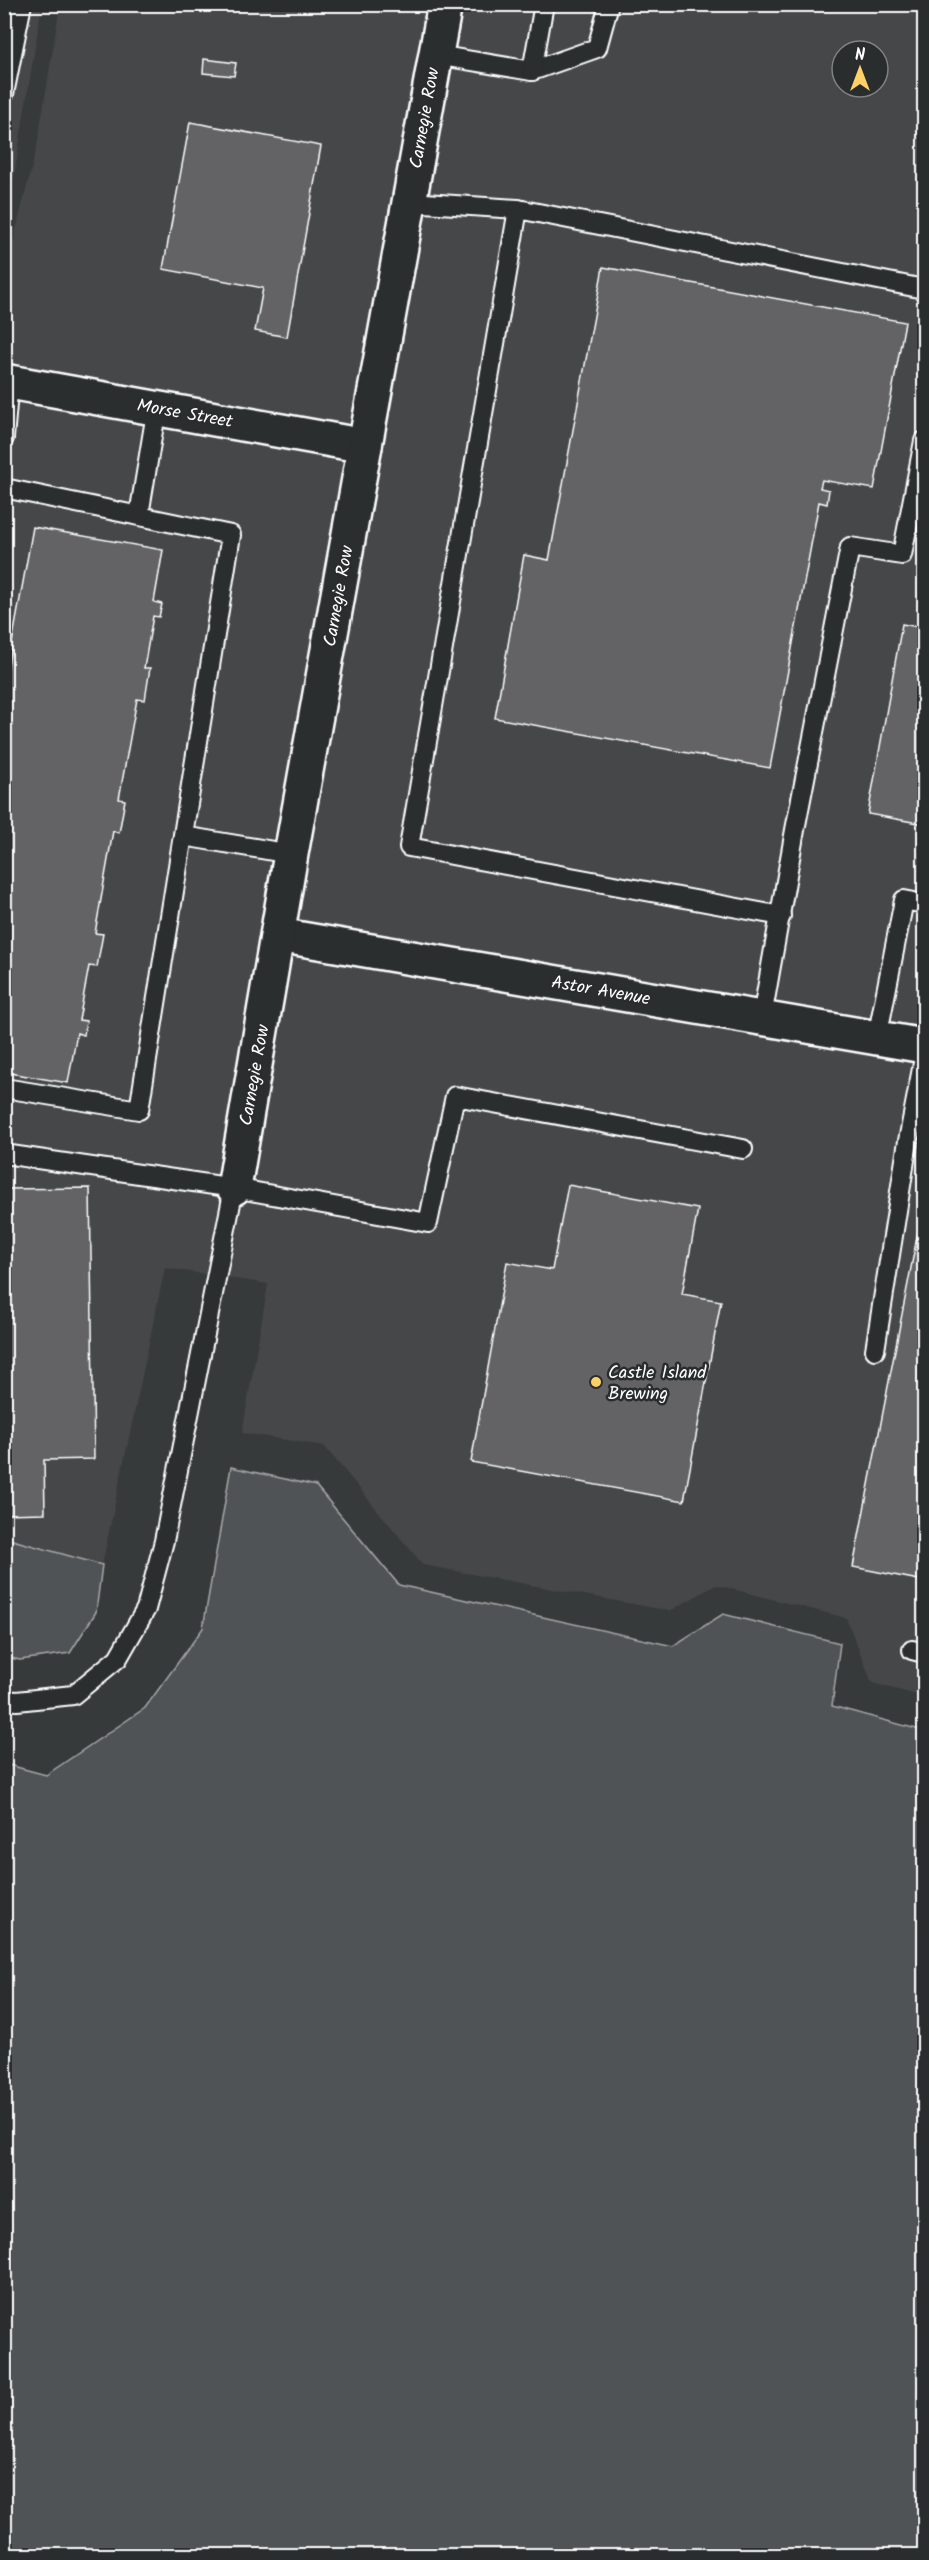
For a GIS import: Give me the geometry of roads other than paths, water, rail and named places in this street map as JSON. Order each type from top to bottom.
[{"type":"street","name":"Carnegie Row","points":[[234,1188],[291,854],[445,4]]},
{"type":"street","name":"Morse Street","points":[[7,381],[365,446]]},
{"type":"street","name":"Astor Avenue","points":[[278,935],[924,1046]]},
{"type":"lane","points":[[4,94],[22,4]]},
{"type":"lane","points":[[532,71],[544,4]]},
{"type":"lane","points":[[436,55],[532,71],[597,48],[609,4]]},
{"type":"lane","points":[[409,202],[518,209],[924,289]]},
{"type":"lane","points":[[518,209],[409,847],[781,916]]},
{"type":"lane","points":[[4,438],[7,381]]},
{"type":"lane","points":[[139,515],[157,407]]},
{"type":"lane","points":[[762,1017],[795,830],[850,547],[902,555],[924,441]]},
{"type":"lane","points":[[4,488],[231,535],[139,1110],[4,1089]]},
{"type":"lane","points":[[183,836],[291,854]]},
{"type":"lane","points":[[877,1038],[904,900],[924,904]]},
{"type":"lane","points":[[875,1350],[916,1142],[924,1058]]},
{"type":"lane","points":[[4,1154],[234,1188],[429,1223],[455,1096],[743,1149]]},
{"type":"lane","points":[[4,1700],[17,1701],[73,1695],[118,1658],[146,1609],[164,1541],[234,1188]]},
{"type":"place","name":"Castle Island Brewing","points":[[596,1382]]}]
